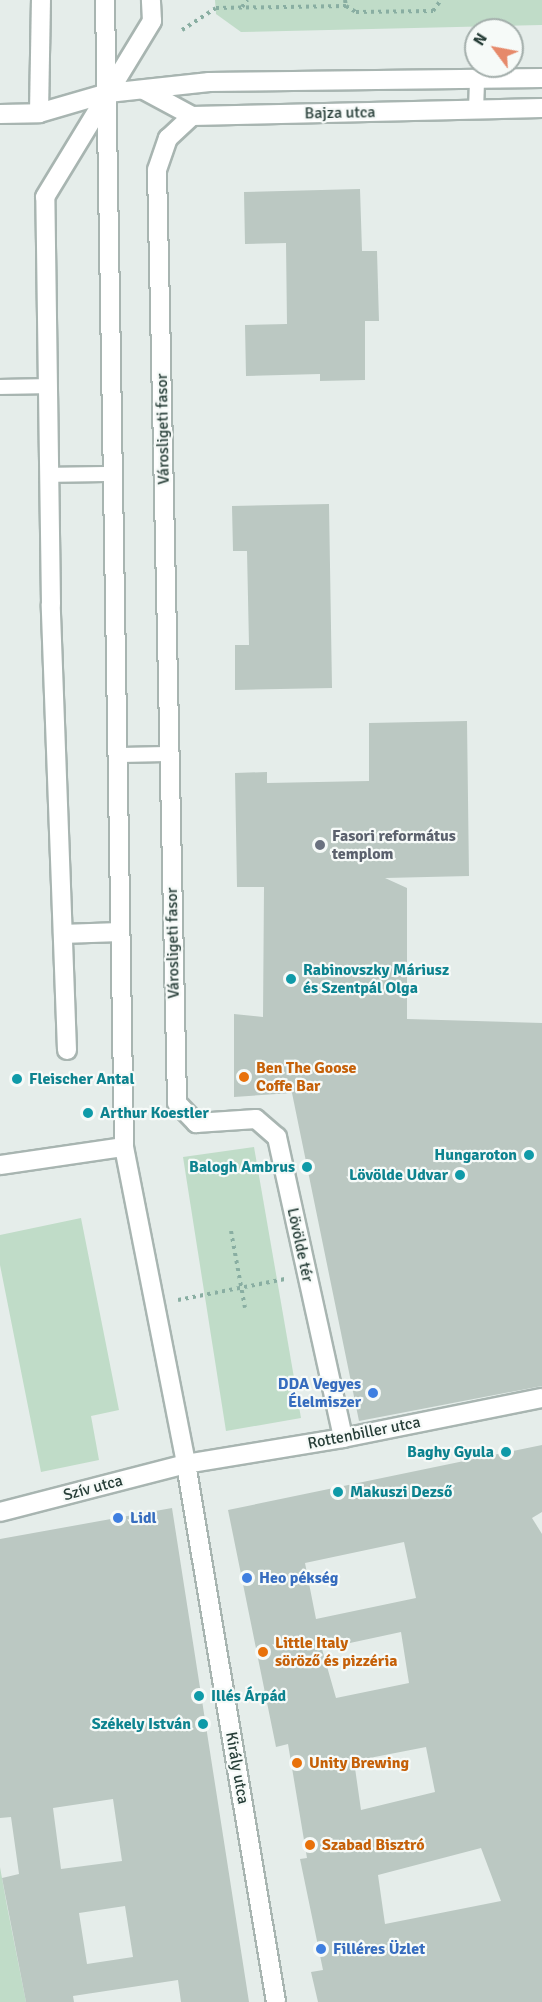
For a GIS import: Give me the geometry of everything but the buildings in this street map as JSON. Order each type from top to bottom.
[{"type":"street","points":[[39,113],[41,0]]},
{"type":"street","points":[[105,0],[124,1147],[186,1464]]},
{"type":"street","points":[[67,1050],[46,387],[45,197],[152,21],[151,0]]},
{"type":"street","name":"Bajza utca","points":[[0,114],[39,113],[108,93],[209,82],[477,78]]},
{"type":"street","name":"Bajza utca","points":[[524,78],[542,78]]},
{"type":"street","name":"Bajza utca","points":[[144,90],[192,116],[542,108]]},
{"type":"street","name":"Városligeti fasor","points":[[192,116],[168,138],[157,170],[177,1103],[196,1123]]},
{"type":"street","points":[[63,934],[119,932]]},
{"type":"street","name":"Lövölde tér","points":[[196,1123],[256,1119],[277,1137],[343,1438]]},
{"type":"street","points":[[0,1165],[124,1147]]},
{"type":"street","name":"Rottenbiller utca","points":[[186,1464],[343,1438],[542,1398]]},
{"type":"street","name":"Szív utca","points":[[0,1512],[186,1464]]},
{"type":"street","name":"Király utca","points":[[186,1464],[276,2002]]},
{"type":"lane","points":[[476,110],[477,78]]},
{"type":"lane","points":[[0,387],[46,387]]},
{"type":"lane","points":[[49,475],[114,474]]},
{"type":"lane","points":[[117,755],[170,754]]},
{"type":"path","points":[[242,7],[247,0]]},
{"type":"path","points":[[182,30],[216,8],[346,3],[356,12],[433,11],[441,0]]},
{"type":"path","points":[[231,1231],[245,1308]]},
{"type":"path","points":[[155,1304],[307,1275]]},
{"type":"green space","points":[[215,0],[542,0],[542,25],[524,25],[524,18],[464,18],[464,27],[241,32],[216,14]]},
{"type":"green space","points":[[254,1147],[301,1418],[226,1431],[183,1157]]},
{"type":"green space","points":[[81,1218],[119,1410],[91,1416],[99,1460],[41,1472],[0,1265],[0,1235]]},
{"type":"green space","points":[[0,1867],[7,1906],[26,2002],[0,2002]]},
{"type":"place","name":"Fasori református templom","points":[[320,845]]},
{"type":"place","name":"Rabinovszky Máriusz és Szentpál Olga","points":[[291,979]]},
{"type":"place","name":"Ben The Goose Coffe Bar","points":[[244,1077]]},
{"type":"place","name":"Fleischer Antal","points":[[17,1079]]},
{"type":"place","name":"Arthur Koestler","points":[[88,1113]]},
{"type":"place","name":"Hungaroton","points":[[529,1155]]},
{"type":"place","name":"Balogh Ambrus","points":[[307,1167]]},
{"type":"place","name":"Lövölde Udvar","points":[[460,1175]]},
{"type":"place","name":"DDA Vegyes Élelmiszer","points":[[373,1393]]},
{"type":"place","name":"Baghy Gyula","points":[[506,1452]]},
{"type":"place","name":"Makuszi Dezső","points":[[338,1492]]},
{"type":"place","name":"Lidl","points":[[118,1518]]},
{"type":"place","name":"Heo pékség","points":[[247,1578]]},
{"type":"place","name":"Little Italy söröző és pizzéria","points":[[263,1652]]},
{"type":"place","name":"Illés Árpád","points":[[199,1696]]},
{"type":"place","name":"Székely István","points":[[203,1724]]},
{"type":"place","name":"Unity Brewing","points":[[297,1763]]},
{"type":"place","name":"Szabad Bisztró","points":[[310,1845]]},
{"type":"place","name":"Filléres Üzlet","points":[[321,1949]]}]
